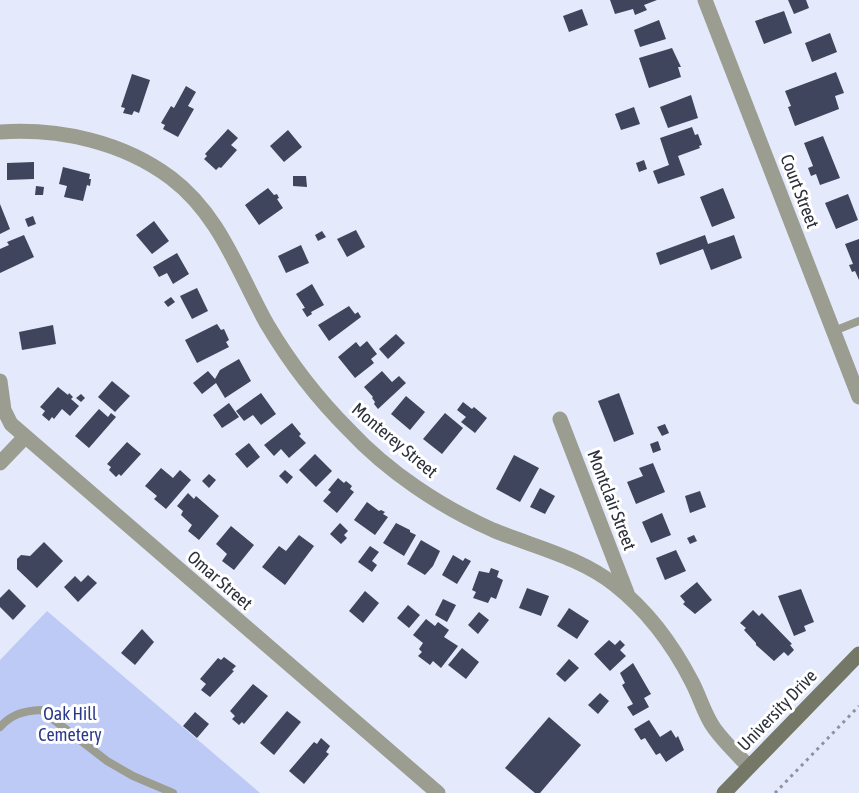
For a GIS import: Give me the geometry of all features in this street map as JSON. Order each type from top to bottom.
[{"type":"main road","name":"University Drive","points":[[724,793],[859,654]]},
{"type":"street","name":"Court Street","points":[[705,0],[859,397]]},
{"type":"street","name":"Monterey Street","points":[[0,132],[59,134],[99,143],[140,158],[171,178],[195,200],[218,229],[267,323],[299,372],[321,401],[360,441],[404,477],[460,513],[495,530],[579,563],[603,576],[628,596],[664,635],[688,674],[713,726],[749,767]]},
{"type":"street","name":"Omar Street","points":[[0,381],[5,416],[11,424],[438,793]]},
{"type":"street","name":"Montclair Street","points":[[560,419],[628,596]]},
{"type":"street","points":[[0,463],[25,437]]},
{"type":"lane","points":[[834,331],[859,321]]},
{"type":"lane","points":[[0,727],[9,718],[24,711],[41,710],[107,761],[133,776],[173,793]]},
{"type":"path","points":[[776,793],[859,706]]},
{"type":"green space","name":"Oak Hill Cemetery","points":[[47,611],[260,793],[0,793],[0,660]]},
{"type":"building","points":[[610,0],[657,0],[644,5],[647,10],[635,15],[633,9],[615,14]]},
{"type":"building","points":[[788,0],[806,0],[809,8],[794,14]]},
{"type":"building","points":[[582,9],[588,25],[569,32],[563,16]]},
{"type":"building","points":[[784,11],[792,33],[764,44],[755,21]]},
{"type":"building","points":[[659,20],[666,39],[640,47],[634,30]]},
{"type":"building","points":[[830,33],[837,52],[812,62],[805,43]]},
{"type":"building","points":[[672,48],[681,67],[678,67],[681,77],[649,88],[639,58]]},
{"type":"building","points":[[836,72],[844,93],[835,96],[839,109],[795,126],[785,91]]},
{"type":"building","points":[[132,74],[150,80],[139,113],[134,111],[132,115],[123,113],[125,108],[121,107]]},
{"type":"building","points":[[186,86],[196,92],[188,106],[194,109],[178,137],[163,129],[165,125],[161,123],[171,106],[174,108]]},
{"type":"building","points":[[691,95],[698,118],[668,128],[660,107]]},
{"type":"building","points":[[634,107],[640,124],[621,130],[615,114]]},
{"type":"building","points":[[692,127],[695,135],[698,134],[702,145],[699,146],[700,148],[678,156],[685,175],[658,184],[653,171],[669,165],[660,138]]},
{"type":"building","points":[[228,129],[238,138],[231,145],[237,150],[221,168],[216,170],[204,159],[207,156],[205,154]]},
{"type":"building","points":[[288,130],[302,147],[284,162],[270,146]]},
{"type":"building","points":[[823,136],[840,178],[820,185],[816,174],[811,176],[808,168],[813,166],[804,143]]},
{"type":"building","points":[[644,160],[647,169],[639,172],[636,163]]},
{"type":"building","points":[[34,162],[34,179],[7,180],[7,163]]},
{"type":"building","points":[[63,167],[90,174],[90,186],[87,185],[83,201],[64,197],[67,186],[59,184]]},
{"type":"building","points":[[293,176],[306,176],[307,187],[293,186]]},
{"type":"building","points":[[36,186],[44,187],[43,195],[35,195]]},
{"type":"building","points":[[268,188],[274,195],[277,194],[279,198],[277,199],[283,208],[259,225],[245,205]]},
{"type":"building","points":[[723,188],[735,218],[712,227],[700,197]]},
{"type":"building","points":[[848,194],[858,220],[836,229],[825,203]]},
{"type":"building","points":[[0,204],[10,229],[0,234]]},
{"type":"building","points":[[33,216],[36,224],[28,227],[25,219]]},
{"type":"building","points":[[154,221],[169,241],[152,254],[136,235]]},
{"type":"building","points":[[356,230],[365,247],[347,257],[337,239]]},
{"type":"building","points":[[322,231],[326,237],[318,241],[315,235]]},
{"type":"building","points":[[24,235],[34,257],[0,273],[0,249],[9,245],[7,242]]},
{"type":"building","points":[[705,235],[708,244],[734,235],[742,258],[711,270],[703,249],[660,265],[656,253]]},
{"type":"building","points":[[859,239],[859,280],[849,265],[853,264],[845,244]]},
{"type":"building","points":[[301,245],[309,263],[286,273],[278,256]]},
{"type":"building","points":[[177,253],[189,274],[173,284],[167,273],[159,277],[153,267]]},
{"type":"building","points":[[312,284],[324,305],[307,317],[302,309],[305,308],[296,294]]},
{"type":"building","points":[[197,288],[208,311],[192,319],[180,296]]},
{"type":"building","points":[[171,297],[175,302],[168,307],[164,302]]},
{"type":"building","points":[[349,306],[355,314],[358,312],[361,317],[329,341],[318,325]]},
{"type":"building","points":[[217,324],[221,330],[224,329],[229,340],[226,342],[229,347],[197,363],[185,340]]},
{"type":"building","points":[[53,325],[56,344],[22,350],[19,332]]},
{"type":"building","points":[[396,334],[405,343],[388,359],[379,349]]},
{"type":"building","points":[[367,341],[377,354],[371,359],[374,363],[355,378],[338,357],[356,342],[360,347]]},
{"type":"building","points":[[239,359],[251,381],[225,398],[216,383],[202,394],[193,383],[208,371],[215,379],[220,370]]},
{"type":"building","points":[[382,371],[392,382],[399,376],[406,383],[378,409],[373,397],[364,387]]},
{"type":"building","points":[[112,381],[130,396],[115,412],[98,397]]},
{"type":"building","points":[[58,387],[68,395],[69,393],[73,397],[71,399],[79,406],[70,416],[62,409],[54,419],[52,417],[49,421],[42,415],[45,411],[40,407]]},
{"type":"building","points":[[261,393],[276,414],[261,425],[253,415],[244,421],[236,411]]},
{"type":"building","points":[[619,393],[634,434],[614,442],[598,401]]},
{"type":"building","points":[[81,394],[85,398],[81,402],[76,398]]},
{"type":"building","points":[[406,396],[425,412],[410,430],[391,414]]},
{"type":"building","points":[[463,402],[472,409],[474,407],[487,418],[475,433],[461,422],[466,417],[457,410]]},
{"type":"building","points":[[229,403],[239,417],[222,428],[213,415]]},
{"type":"building","points":[[99,409],[108,417],[111,413],[116,417],[89,448],[75,436]]},
{"type":"building","points":[[445,413],[463,428],[442,454],[423,439]]},
{"type":"building","points":[[292,423],[306,443],[289,458],[281,449],[274,456],[264,445]]},
{"type":"building","points":[[665,424],[669,433],[662,436],[657,427]]},
{"type":"building","points":[[658,441],[661,450],[653,453],[650,444]]},
{"type":"building","points":[[127,442],[141,454],[121,476],[119,474],[116,477],[107,464]]},
{"type":"building","points":[[249,443],[260,457],[247,468],[235,454]]},
{"type":"building","points":[[315,454],[332,471],[316,487],[299,470]]},
{"type":"building","points":[[514,455],[539,468],[520,502],[496,489]]},
{"type":"building","points":[[653,463],[665,492],[636,504],[627,482],[643,476],[639,468]]},
{"type":"building","points":[[161,468],[173,478],[180,470],[191,480],[166,509],[154,499],[157,496],[145,486]]},
{"type":"building","points":[[285,470],[293,477],[287,484],[279,476]]},
{"type":"building","points":[[209,474],[216,480],[209,488],[202,481]]},
{"type":"building","points":[[338,478],[352,486],[350,489],[354,492],[337,513],[323,501],[331,492],[328,490]]},
{"type":"building","points":[[540,488],[555,496],[545,514],[530,507]]},
{"type":"building","points":[[700,491],[706,507],[690,513],[685,496]]},
{"type":"building","points":[[188,493],[194,499],[196,496],[219,516],[199,540],[188,531],[192,525],[181,515],[183,511],[177,506]]},
{"type":"building","points":[[367,502],[379,511],[385,512],[383,514],[388,517],[375,535],[354,520]]},
{"type":"building","points":[[662,513],[671,535],[651,543],[642,522]]},
{"type":"building","points":[[340,523],[348,531],[344,535],[347,538],[341,544],[330,534]]},
{"type":"building","points":[[396,523],[416,535],[404,556],[383,543]]},
{"type":"building","points":[[231,526],[254,545],[234,570],[222,561],[227,554],[216,544]]},
{"type":"building","points":[[299,535],[314,546],[285,585],[262,567],[279,546],[286,551]]},
{"type":"building","points":[[694,535],[697,541],[690,544],[687,538]]},
{"type":"building","points":[[421,540],[440,551],[433,566],[425,575],[407,564]]},
{"type":"building","points":[[44,542],[63,561],[37,588],[17,569],[17,559],[21,555],[30,556]]},
{"type":"building","points":[[370,546],[379,552],[372,561],[377,565],[372,572],[358,562]]},
{"type":"building","points":[[676,550],[686,571],[665,580],[656,558]]},
{"type":"building","points":[[453,555],[463,561],[465,558],[471,561],[457,584],[442,575]]},
{"type":"building","points":[[491,568],[499,571],[497,577],[503,580],[496,599],[491,597],[488,603],[473,598],[476,592],[472,590],[479,571],[489,573]]},
{"type":"building","points":[[88,575],[97,583],[78,602],[64,587],[75,576],[81,582]]},
{"type":"building","points":[[697,582],[712,600],[695,614],[683,604],[685,602],[680,596]]},
{"type":"building","points":[[527,588],[549,596],[541,616],[519,608]]},
{"type":"building","points":[[9,589],[26,606],[13,620],[0,607],[0,598]]},
{"type":"building","points":[[801,589],[814,622],[804,626],[806,631],[794,636],[778,596]]},
{"type":"building","points":[[365,591],[379,603],[363,623],[349,611]]},
{"type":"building","points":[[443,599],[456,605],[447,622],[435,615]]},
{"type":"building","points":[[408,605],[420,615],[409,628],[397,618]]},
{"type":"building","points":[[569,608],[589,621],[577,639],[557,626]]},
{"type":"building","points":[[753,610],[759,616],[762,613],[792,644],[790,645],[794,650],[788,656],[784,652],[774,661],[756,645],[744,630],[746,628],[740,623]]},
{"type":"building","points":[[479,612],[489,620],[478,634],[468,625]]},
{"type":"building","points":[[426,619],[435,626],[438,622],[449,630],[444,637],[458,646],[441,668],[433,661],[430,665],[418,656],[422,652],[419,649],[423,643],[413,635]]},
{"type":"building","points":[[142,629],[154,642],[135,665],[121,653]]},
{"type":"building","points":[[609,640],[615,645],[620,640],[625,645],[620,650],[626,656],[610,671],[594,654]]},
{"type":"building","points":[[462,648],[479,662],[466,679],[448,665]]},
{"type":"building","points":[[224,657],[236,666],[210,697],[201,690],[206,684],[200,679],[218,658],[221,660]]},
{"type":"building","points":[[569,659],[579,668],[565,682],[556,674]]},
{"type":"building","points":[[633,663],[651,694],[644,698],[649,707],[633,716],[627,707],[633,704],[622,685],[625,683],[620,673]]},
{"type":"building","points":[[253,684],[268,696],[244,724],[242,722],[239,725],[232,719],[235,716],[230,711]]},
{"type":"building","points":[[600,693],[609,701],[598,714],[588,705]]},
{"type":"building","points":[[287,711],[301,722],[274,755],[260,743]]},
{"type":"building","points":[[195,712],[209,724],[197,738],[183,726]]},
{"type":"building","points":[[549,717],[581,745],[540,793],[535,793],[505,768]]},
{"type":"building","points":[[649,720],[660,737],[671,730],[676,738],[678,736],[684,750],[666,762],[660,753],[656,755],[645,738],[641,740],[634,729]]},
{"type":"building","points":[[321,738],[330,746],[326,752],[329,754],[304,784],[289,771],[314,742],[317,744]]}]
